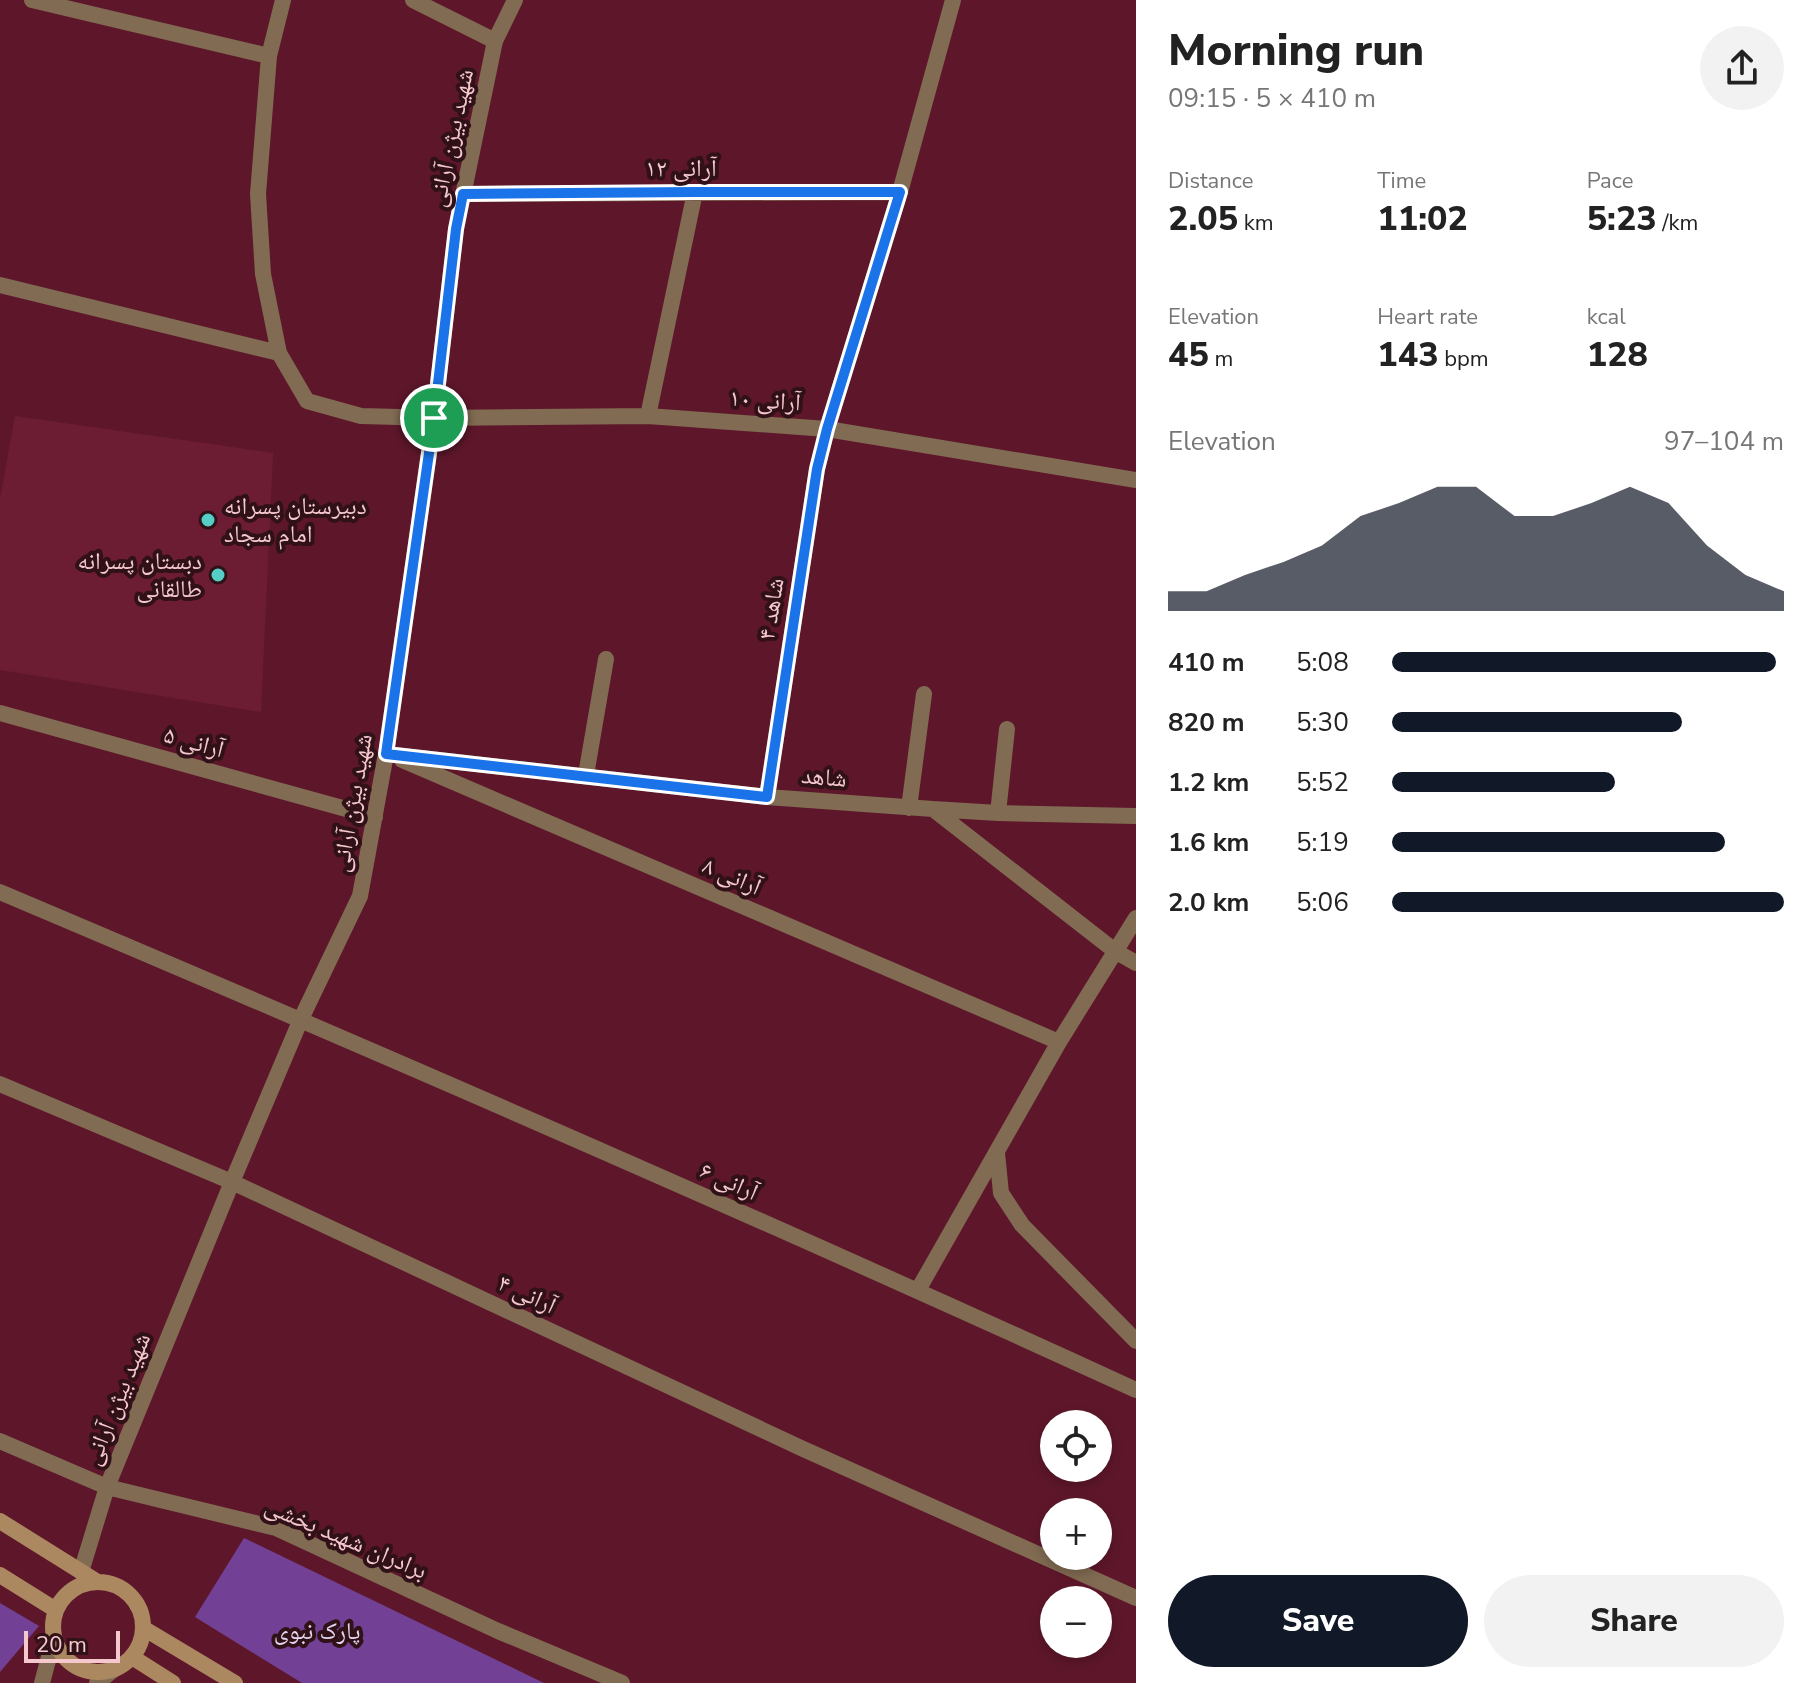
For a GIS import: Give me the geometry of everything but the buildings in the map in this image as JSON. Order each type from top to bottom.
[{"type":"main road","points":[[0,1521],[96,1581]]},
{"type":"main road","points":[[0,1575],[56,1610]]},
{"type":"main road","points":[[96,1581],[119,1587],[135,1600],[143,1628],[140,1643],[132,1657],[108,1671],[94,1672],[79,1668],[59,1650],[52,1624],[61,1600],[71,1590],[96,1581]]},
{"type":"main road","points":[[143,1628],[235,1683]]},
{"type":"main road","points":[[132,1657],[173,1683]]},
{"type":"street","points":[[32,0],[269,56]]},
{"type":"street","name":"آرانی ۱۰","points":[[283,0],[269,56],[258,194],[263,274],[279,353],[307,401],[361,416],[648,416],[827,429],[1136,480]]},
{"type":"street","points":[[413,0],[495,41]]},
{"type":"street","name":"شهید بیژن آرانی","points":[[81,1572],[107,1487],[232,1182],[301,1019],[360,896],[386,754],[434,418],[456,229],[495,41],[515,0]]},
{"type":"street","name":"شاهد ۴","points":[[767,797],[817,469],[900,192],[953,0]]},
{"type":"street","points":[[648,416],[695,192]]},
{"type":"street","name":"آرانی ۱۲","points":[[463,194],[900,192]]},
{"type":"street","points":[[0,285],[279,353]]},
{"type":"street","points":[[586,775],[606,659]]},
{"type":"street","points":[[909,808],[924,694]]},
{"type":"street","name":"آرانی ۵","points":[[0,713],[375,817]]},
{"type":"street","points":[[998,813],[1007,729]]},
{"type":"street","name":"شاهد","points":[[386,754],[767,797],[998,813],[1136,816]]},
{"type":"street","name":"آرانی ۸","points":[[386,754],[1059,1042]]},
{"type":"street","points":[[933,809],[1115,951],[1136,963]]},
{"type":"street","name":"آرانی ۶","points":[[0,892],[301,1019],[918,1290],[1136,1390]]},
{"type":"street","points":[[918,1290],[1059,1042],[1136,918]]},
{"type":"street","name":"آرانی ۴","points":[[0,1084],[232,1182],[801,1448],[1136,1598]]},
{"type":"street","points":[[997,1153],[1001,1193],[1022,1225],[1136,1341]]},
{"type":"street","name":"برادران شهید بخشی","points":[[0,1441],[107,1487],[276,1528],[498,1631],[622,1683]]},
{"type":"street","points":[[42,1683],[54,1638]]},
{"type":"street","points":[[97,1683],[117,1667]]},
{"type":"shaded area","points":[[15,416],[273,453],[261,712],[0,670],[0,499]]},
{"type":"green space","name":"پارک نبوی","points":[[244,1538],[544,1683],[302,1683],[195,1617]]},
{"type":"green space","points":[[0,1603],[39,1626],[0,1672]]},
{"type":"place","name":"دبیرستان پسرانه امام سجاد","points":[[208,520]]},
{"type":"place","name":"دبستان پسرانه طالقانی","points":[[218,575]]},
{"type":"route","points":[[900,192],[817,469],[767,797],[386,754],[434,418],[456,229],[463,194],[900,192]]}]
